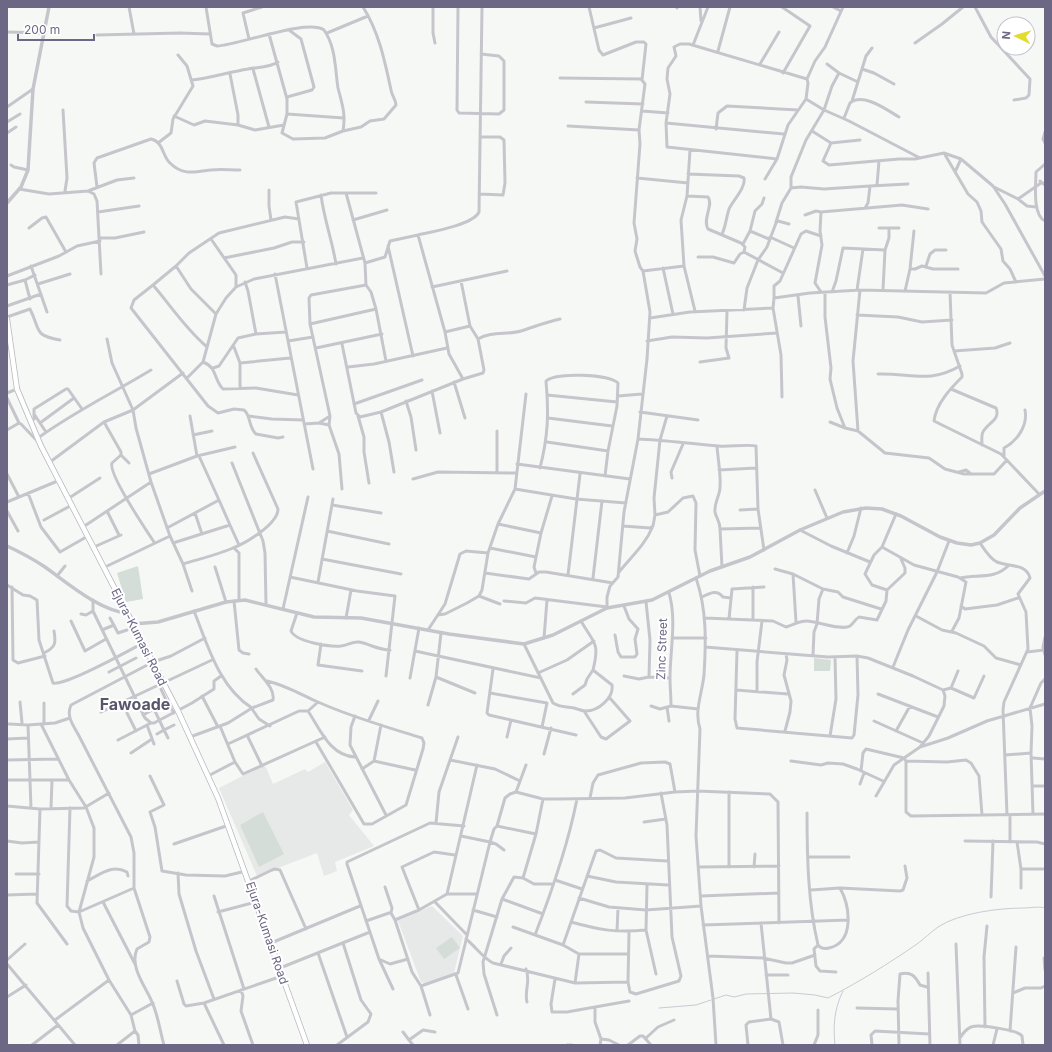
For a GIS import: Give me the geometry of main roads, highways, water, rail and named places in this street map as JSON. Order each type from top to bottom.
[{"type":"main road","name":"Ejura-Kumasi Road","points":[[7,318],[9,349],[17,389],[41,446],[60,480],[153,662],[208,776],[229,825],[246,871],[248,882],[307,1045]]},
{"type":"waterway","points":[[714,999],[726,995],[734,997],[746,994],[793,993],[828,998],[884,966],[947,922],[957,918],[991,910],[1037,907],[1045,908]]},
{"type":"waterway","points":[[835,1045],[835,1018],[843,991]]},
{"type":"waterway","points":[[659,1008],[696,1005],[711,1000]]},
{"type":"district","name":"Fawoade","points":[[135,704]]}]
